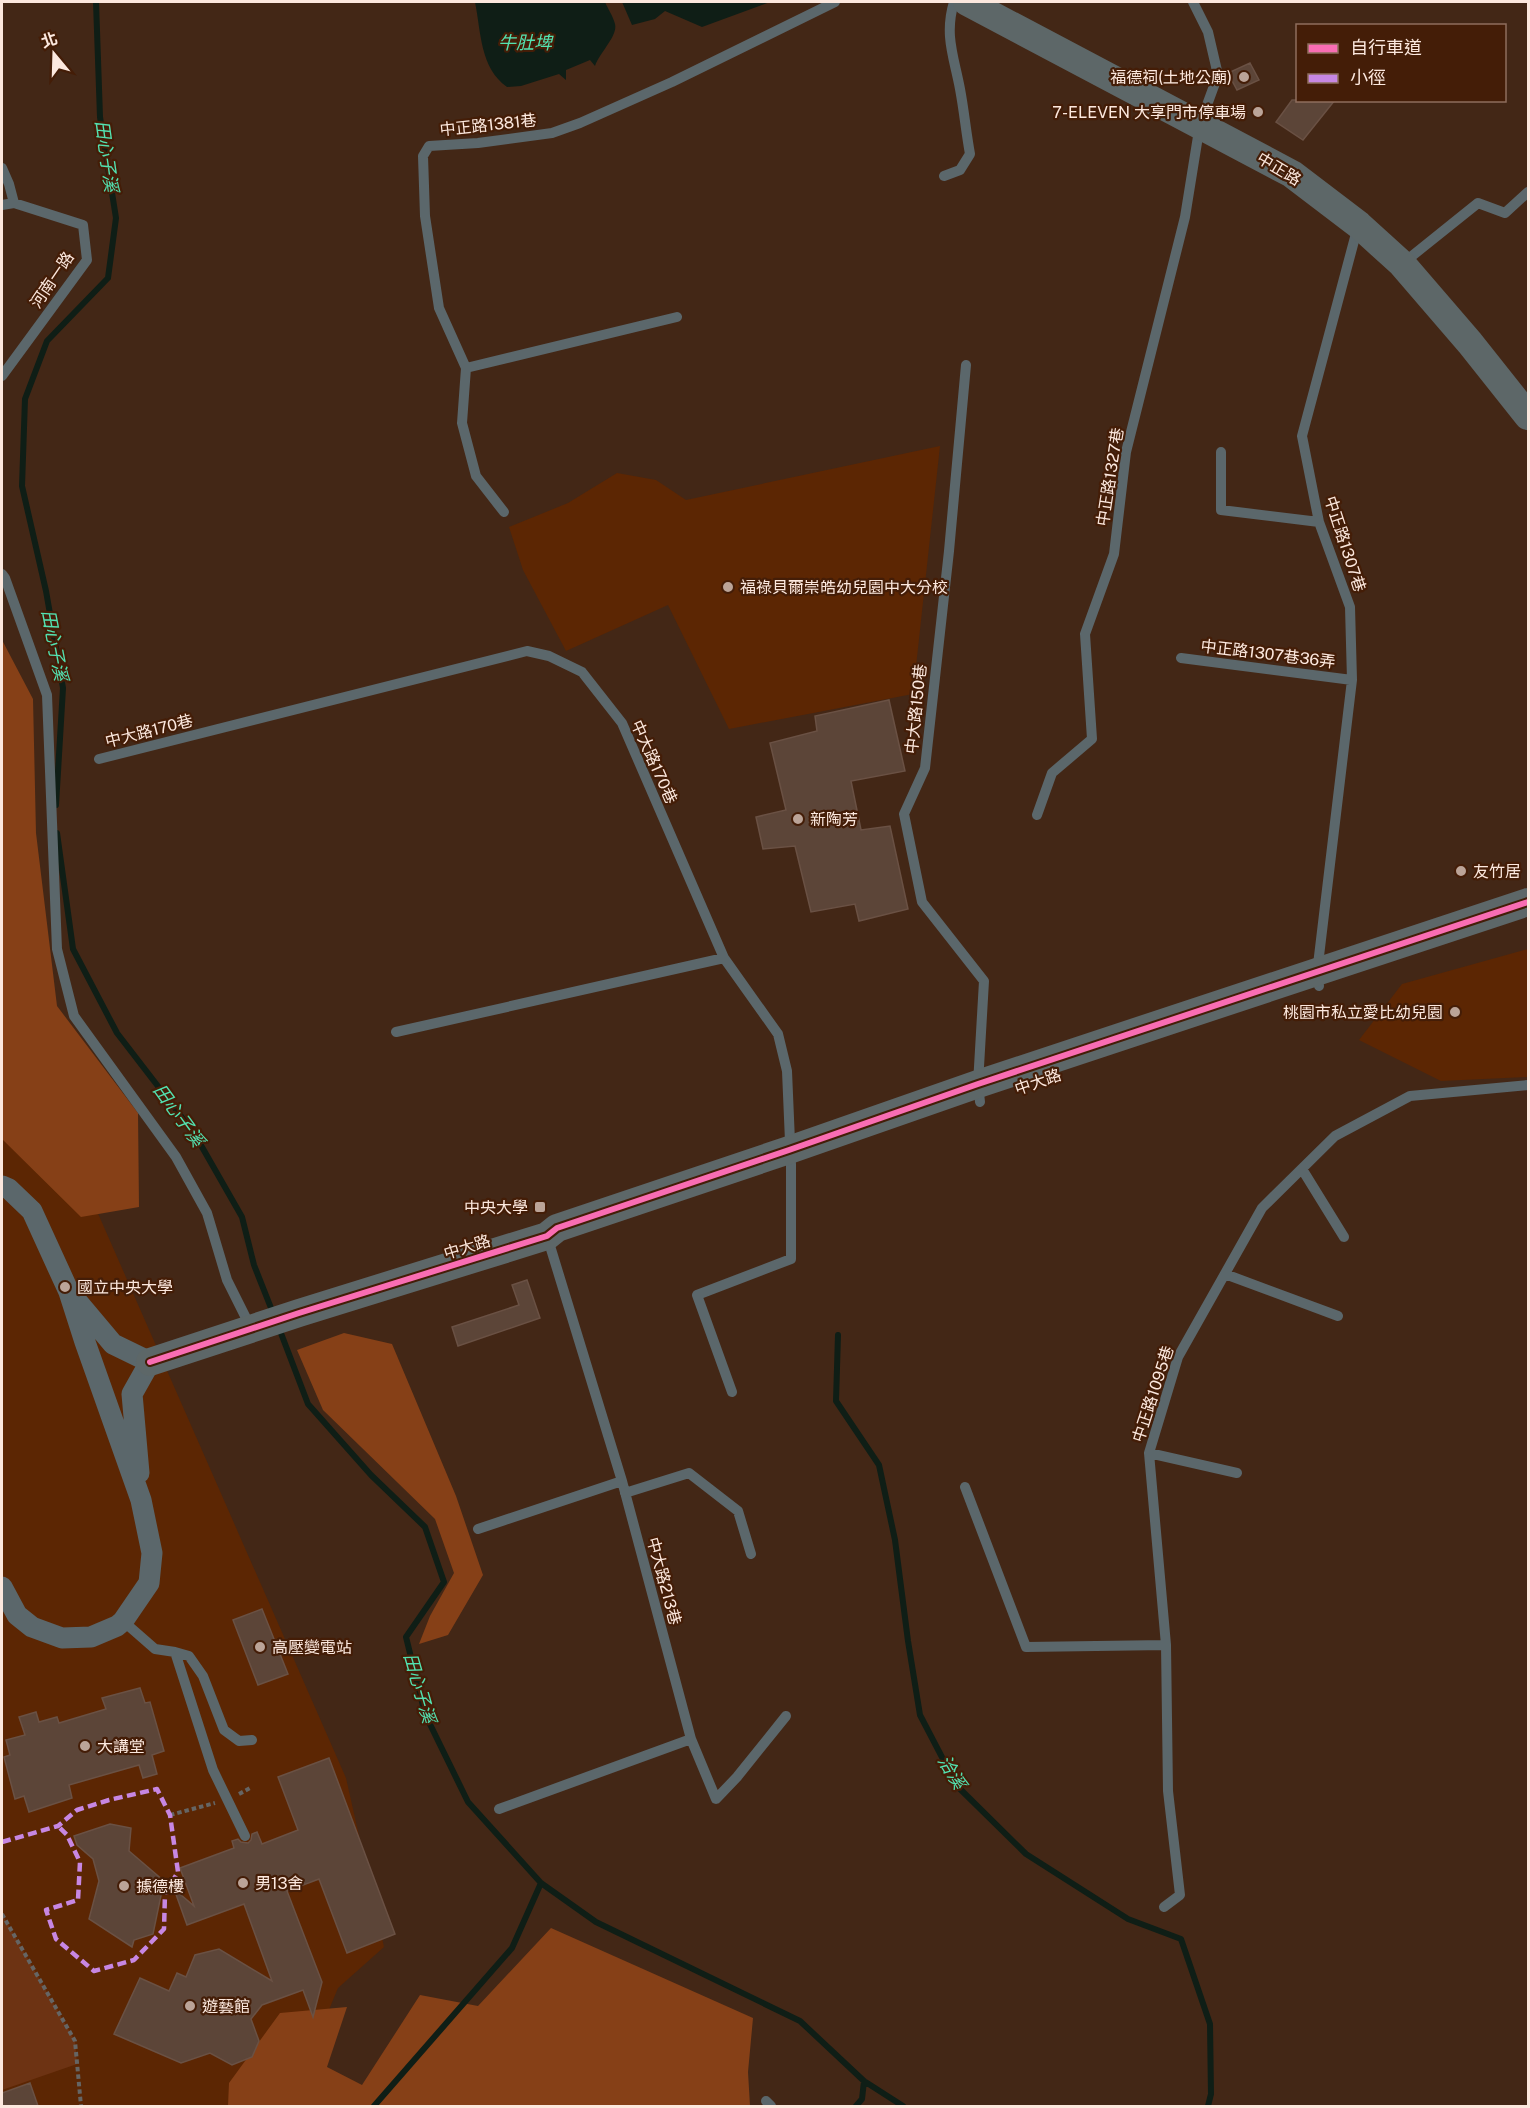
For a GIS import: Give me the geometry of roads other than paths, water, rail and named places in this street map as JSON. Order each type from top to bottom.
[{"type":"street","name":"中正路","points":[[967,2],[1292,174],[1359,225],[1402,264],[1470,343],[1528,416]]},
{"type":"street","points":[[1318,980],[1528,902]]},
{"type":"street","points":[[1318,980],[1528,919]]},
{"type":"street","name":"中大路","points":[[150,1362],[547,1236],[557,1228],[790,1158],[1318,980]]},
{"type":"street","points":[[2,1186],[9,1189],[32,1211],[69,1292],[141,1500]]},
{"type":"street","points":[[2,1587],[17,1615],[32,1627],[62,1638],[91,1637],[117,1626],[123,1621],[149,1583],[152,1553],[141,1500],[132,1394],[150,1362],[113,1344],[69,1292]]},
{"type":"lane","name":"中正路1381巷","points":[[504,512],[476,476],[462,423],[466,368],[439,308],[425,216],[423,156],[429,146],[478,143],[552,133],[672,82],[835,2]]},
{"type":"lane","points":[[944,176],[960,170],[970,154],[960,89],[950,51],[950,16],[954,2]]},
{"type":"lane","points":[[1193,2],[1208,32],[1218,75],[1200,124]]},
{"type":"lane","name":"中正路1327巷","points":[[1037,814],[1052,773],[1092,739],[1085,634],[1113,554],[1126,452],[1185,217],[1200,124]]},
{"type":"lane","points":[[2,168],[14,203],[2,205]]},
{"type":"lane","points":[[1402,264],[1478,203],[1505,213],[1528,192]]},
{"type":"lane","name":"河南一路","points":[[2,376],[87,260],[83,225],[14,203]]},
{"type":"lane","name":"中正路1307巷","points":[[1318,980],[1352,680],[1350,607],[1319,522],[1302,436],[1359,225]]},
{"type":"lane","points":[[466,368],[677,317]]},
{"type":"lane","name":"中大路150巷","points":[[966,365],[950,550],[925,768],[904,813],[922,902],[984,981],[979,1093]]},
{"type":"lane","points":[[1221,452],[1221,510],[1319,522]]},
{"type":"lane","points":[[2,574],[47,695],[57,949],[74,1016],[176,1157],[207,1213],[227,1280],[256,1327]]},
{"type":"lane","name":"中大路170巷","points":[[99,759],[526,651],[549,656],[582,672],[622,723],[724,958],[778,1034],[787,1071],[791,1259],[697,1295],[732,1392]]},
{"type":"lane","name":"中正路1307巷36弄","points":[[1181,658],[1352,680]]},
{"type":"lane","points":[[396,1032],[724,958]]},
{"type":"lane","name":"中正路1095巷","points":[[1164,1907],[1180,1895],[1168,1791],[1166,1644],[1149,1453],[1178,1357],[1262,1208],[1335,1136],[1410,1096],[1528,1085]]},
{"type":"lane","points":[[1302,1169],[1344,1237]]},
{"type":"lane","name":"中大路213巷","points":[[547,1236],[622,1481],[691,1740],[716,1799],[737,1777],[786,1716]]},
{"type":"lane","points":[[1225,1274],[1338,1316]]},
{"type":"lane","points":[[1149,1453],[1237,1473]]},
{"type":"lane","points":[[625,1493],[688,1473],[738,1511],[751,1554]]},
{"type":"lane","points":[[478,1529],[622,1481]]},
{"type":"lane","points":[[965,1487],[1026,1647],[1166,1644]]},
{"type":"lane","points":[[123,1621],[155,1649],[189,1656],[203,1676],[224,1730],[239,1741],[252,1740]]},
{"type":"lane","points":[[175,1652],[213,1770],[245,1836]]},
{"type":"lane","points":[[499,1809],[691,1740]]},
{"type":"water","name":"牛肚埤","points":[[475,2],[605,2],[615,24],[614,34],[595,66],[590,60],[566,70],[566,80],[559,74],[521,86],[507,87],[491,70],[487,60]]},
{"type":"water","points":[[622,2],[770,2],[702,27],[665,11],[655,19],[632,25]]},
{"type":"waterway","name":"田心子溪","points":[[56,805],[63,688],[46,591],[22,486],[25,399],[47,341],[108,278],[116,218],[100,117],[96,2]]},
{"type":"waterway","name":"田心子溪","points":[[57,833],[73,949],[117,1033],[194,1133],[242,1217],[254,1265],[273,1313]]},
{"type":"waterway","name":"田心子溪","points":[[279,1328],[308,1404],[371,1475],[425,1527],[444,1582],[406,1637],[425,1714],[468,1802],[541,1883],[512,1948],[374,2106]]},
{"type":"waterway","name":"洽溪","points":[[838,1335],[836,1401],[879,1465],[895,1540],[920,1715],[957,1786],[1026,1854],[1128,1919],[1181,1939],[1210,2024],[1211,2094],[1208,2106]]},
{"type":"waterway","name":"洽溪","points":[[541,1883],[596,1922],[800,2021],[864,2081],[903,2106]]},
{"type":"waterway","name":"洽溪","points":[[856,2106],[862,2099],[864,2081]]},
{"type":"place","name":"福德祠(土地公廟)","points":[[1244,77]]},
{"type":"place","name":"7-ELEVEN 大享門市停車場","points":[[1258,112]]},
{"type":"place","name":"福祿貝爾崇皓幼兒園中大分校","points":[[728,587]]},
{"type":"place","name":"新陶芳","points":[[798,819]]},
{"type":"place","name":"友竹居","points":[[1461,871]]},
{"type":"place","name":"桃園市私立愛比幼兒園","points":[[1455,1012]]},
{"type":"place","name":"中央大學","points":[[540,1207]]},
{"type":"place","name":"國立中央大學","points":[[65,1287]]},
{"type":"place","name":"高壓變電站","points":[[260,1647]]},
{"type":"place","name":"大講堂","points":[[85,1746]]},
{"type":"place","name":"男13舍","points":[[243,1883]]},
{"type":"place","name":"據德樓","points":[[124,1886]]},
{"type":"place","name":"遊藝館","points":[[190,2006]]}]
